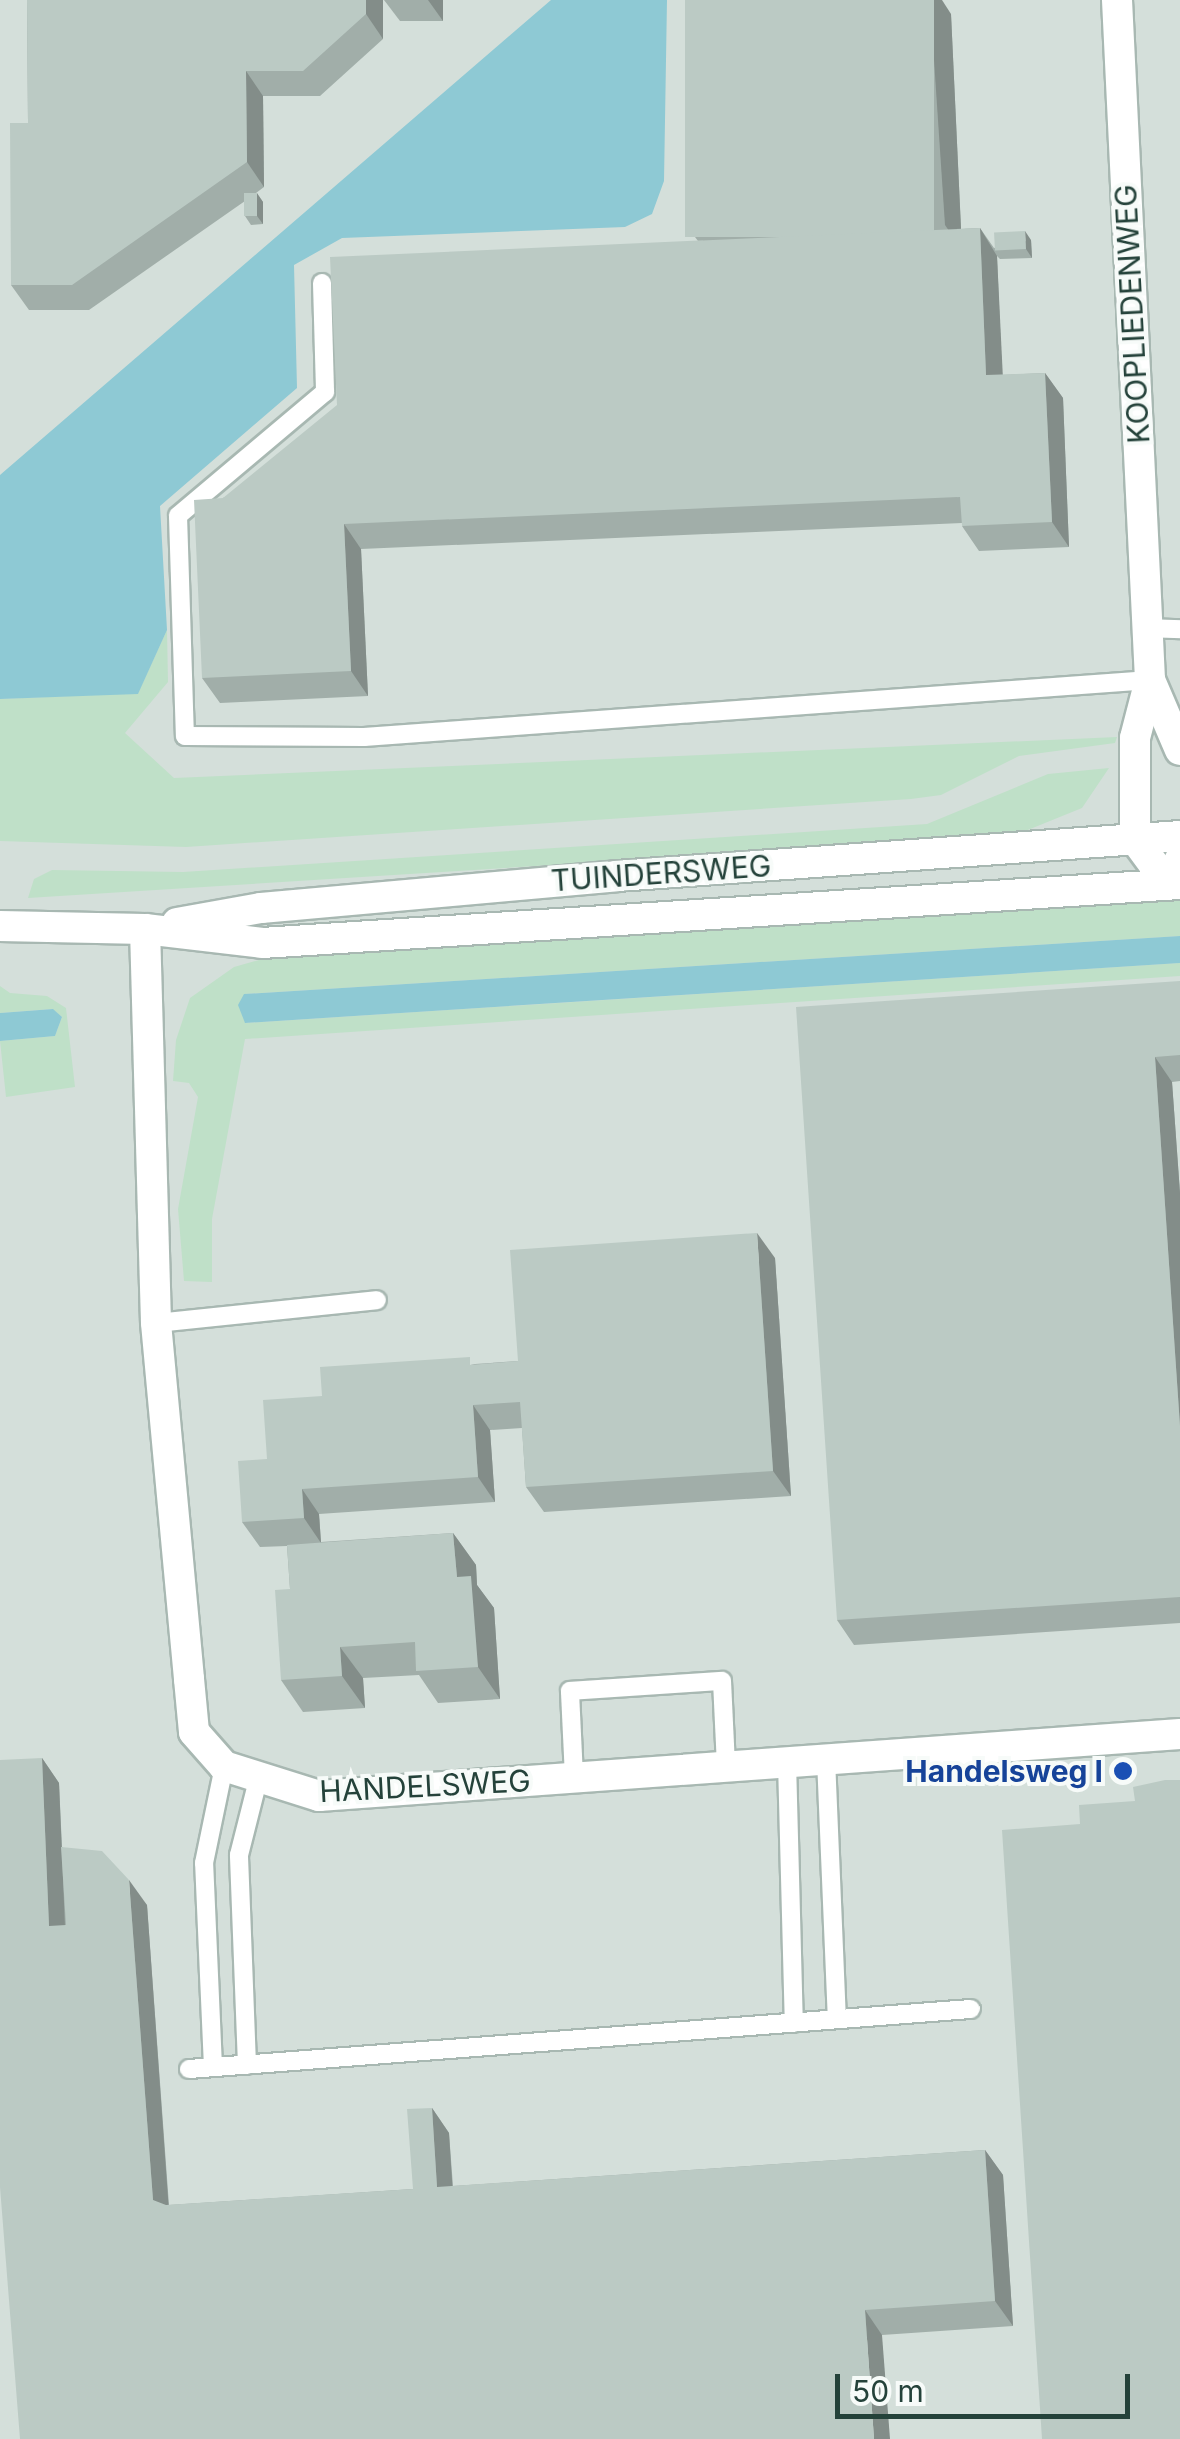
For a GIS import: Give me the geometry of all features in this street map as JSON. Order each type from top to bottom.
[{"type":"street","name":"KOOPLIEDENWEG","points":[[1117,0],[1150,680],[1180,750]]},
{"type":"street","name":"KOOPLIEDENWEG","points":[[1134,838],[1135,738],[1150,680]]},
{"type":"street","name":"TUINDERSWEG","points":[[145,929],[261,908],[1180,836]]},
{"type":"street","points":[[1134,838],[1176,876]]},
{"type":"street","name":"TUINDERSWEG","points":[[0,926],[145,929],[262,943],[1176,876]]},
{"type":"street","name":"HANDELSWEG","points":[[145,929],[156,1323],[194,1732],[224,1766],[258,1780],[319,1796],[1180,1734]]},
{"type":"lane","points":[[322,283],[324,392],[178,516],[185,736],[364,737],[1150,680]]},
{"type":"lane","points":[[1146,628],[1180,629]]},
{"type":"lane","points":[[156,1323],[378,1300]]},
{"type":"lane","points":[[574,1777],[570,1690],[722,1680],[726,1766]]},
{"type":"lane","points":[[826,1758],[837,2019]]},
{"type":"lane","points":[[787,1762],[794,2022]]},
{"type":"lane","points":[[212,2068],[204,1863],[224,1766]]},
{"type":"lane","points":[[246,2065],[239,1855],[258,1780]]},
{"type":"lane","points":[[189,2069],[971,2008]]},
{"type":"shaded area","points":[[0,0],[1180,0],[1180,2439],[0,2439]]},
{"type":"green space","points":[[167,630],[168,682],[125,733],[174,778],[1117,737],[1115,743],[1019,756],[941,795],[911,799],[186,847],[0,841],[0,699],[138,693]]},
{"type":"green space","points":[[1109,768],[1082,808],[1013,836],[28,898],[34,879],[52,870],[183,872],[927,824],[1048,774]]},
{"type":"green space","points":[[1180,898],[1180,936],[245,994],[239,1005],[246,1023],[1180,963],[1180,976],[245,1039],[212,1219],[212,1282],[184,1281],[178,1209],[198,1097],[189,1083],[173,1081],[176,1040],[190,998],[234,967],[259,960]]},
{"type":"green space","points":[[0,986],[10,993],[47,996],[66,1008],[75,1087],[6,1097],[0,1041],[55,1036],[62,1017],[52,1009],[0,1013]]},
{"type":"water","points":[[551,0],[667,0],[664,181],[652,214],[625,227],[342,238],[294,265],[297,388],[160,506],[167,630],[138,694],[0,699],[0,475]]},
{"type":"water","points":[[1180,936],[1180,963],[245,1023],[238,1005],[244,994]]},
{"type":"water","points":[[53,1009],[62,1017],[55,1036],[0,1041],[0,1013]]},
{"type":"building","points":[[27,0],[366,0],[366,14],[303,71],[246,71],[247,162],[72,285],[11,285],[10,123],[28,123]]},
{"type":"building","points":[[685,0],[934,0],[934,237],[685,237]]},
{"type":"building","points":[[244,193],[257,193],[257,216],[244,216]]},
{"type":"building","points":[[980,228],[986,375],[1045,373],[1052,522],[962,526],[960,497],[344,524],[351,671],[202,678],[194,500],[223,498],[337,405],[330,257]]},
{"type":"building","points":[[1025,231],[1026,249],[995,251],[994,233]]},
{"type":"building","points":[[1180,981],[1180,1055],[1155,1057],[1180,1426],[1180,1597],[837,1620],[796,1007]]},
{"type":"building","points":[[757,1233],[773,1471],[526,1487],[520,1402],[473,1405],[478,1477],[302,1489],[304,1518],[242,1522],[238,1461],[267,1459],[263,1400],[322,1396],[320,1367],[470,1357],[470,1365],[518,1361],[510,1250]]},
{"type":"building","points":[[453,1533],[457,1577],[471,1576],[478,1667],[416,1671],[415,1642],[340,1647],[342,1676],[281,1680],[275,1590],[290,1589],[287,1545]]},
{"type":"building","points":[[42,1758],[49,1926],[66,1925],[61,1847],[102,1851],[129,1880],[153,2200],[166,2205],[413,2189],[407,2109],[432,2108],[437,2187],[985,2150],[995,2301],[865,2310],[874,2439],[20,2439],[0,2187],[0,1760]]},
{"type":"building","points":[[1180,1780],[1180,2439],[1042,2439],[1002,1830],[1080,1824],[1079,1805],[1135,1801],[1133,1787]]},
{"type":"place","name":"Handelsweg I","points":[[1123,1771]]}]
